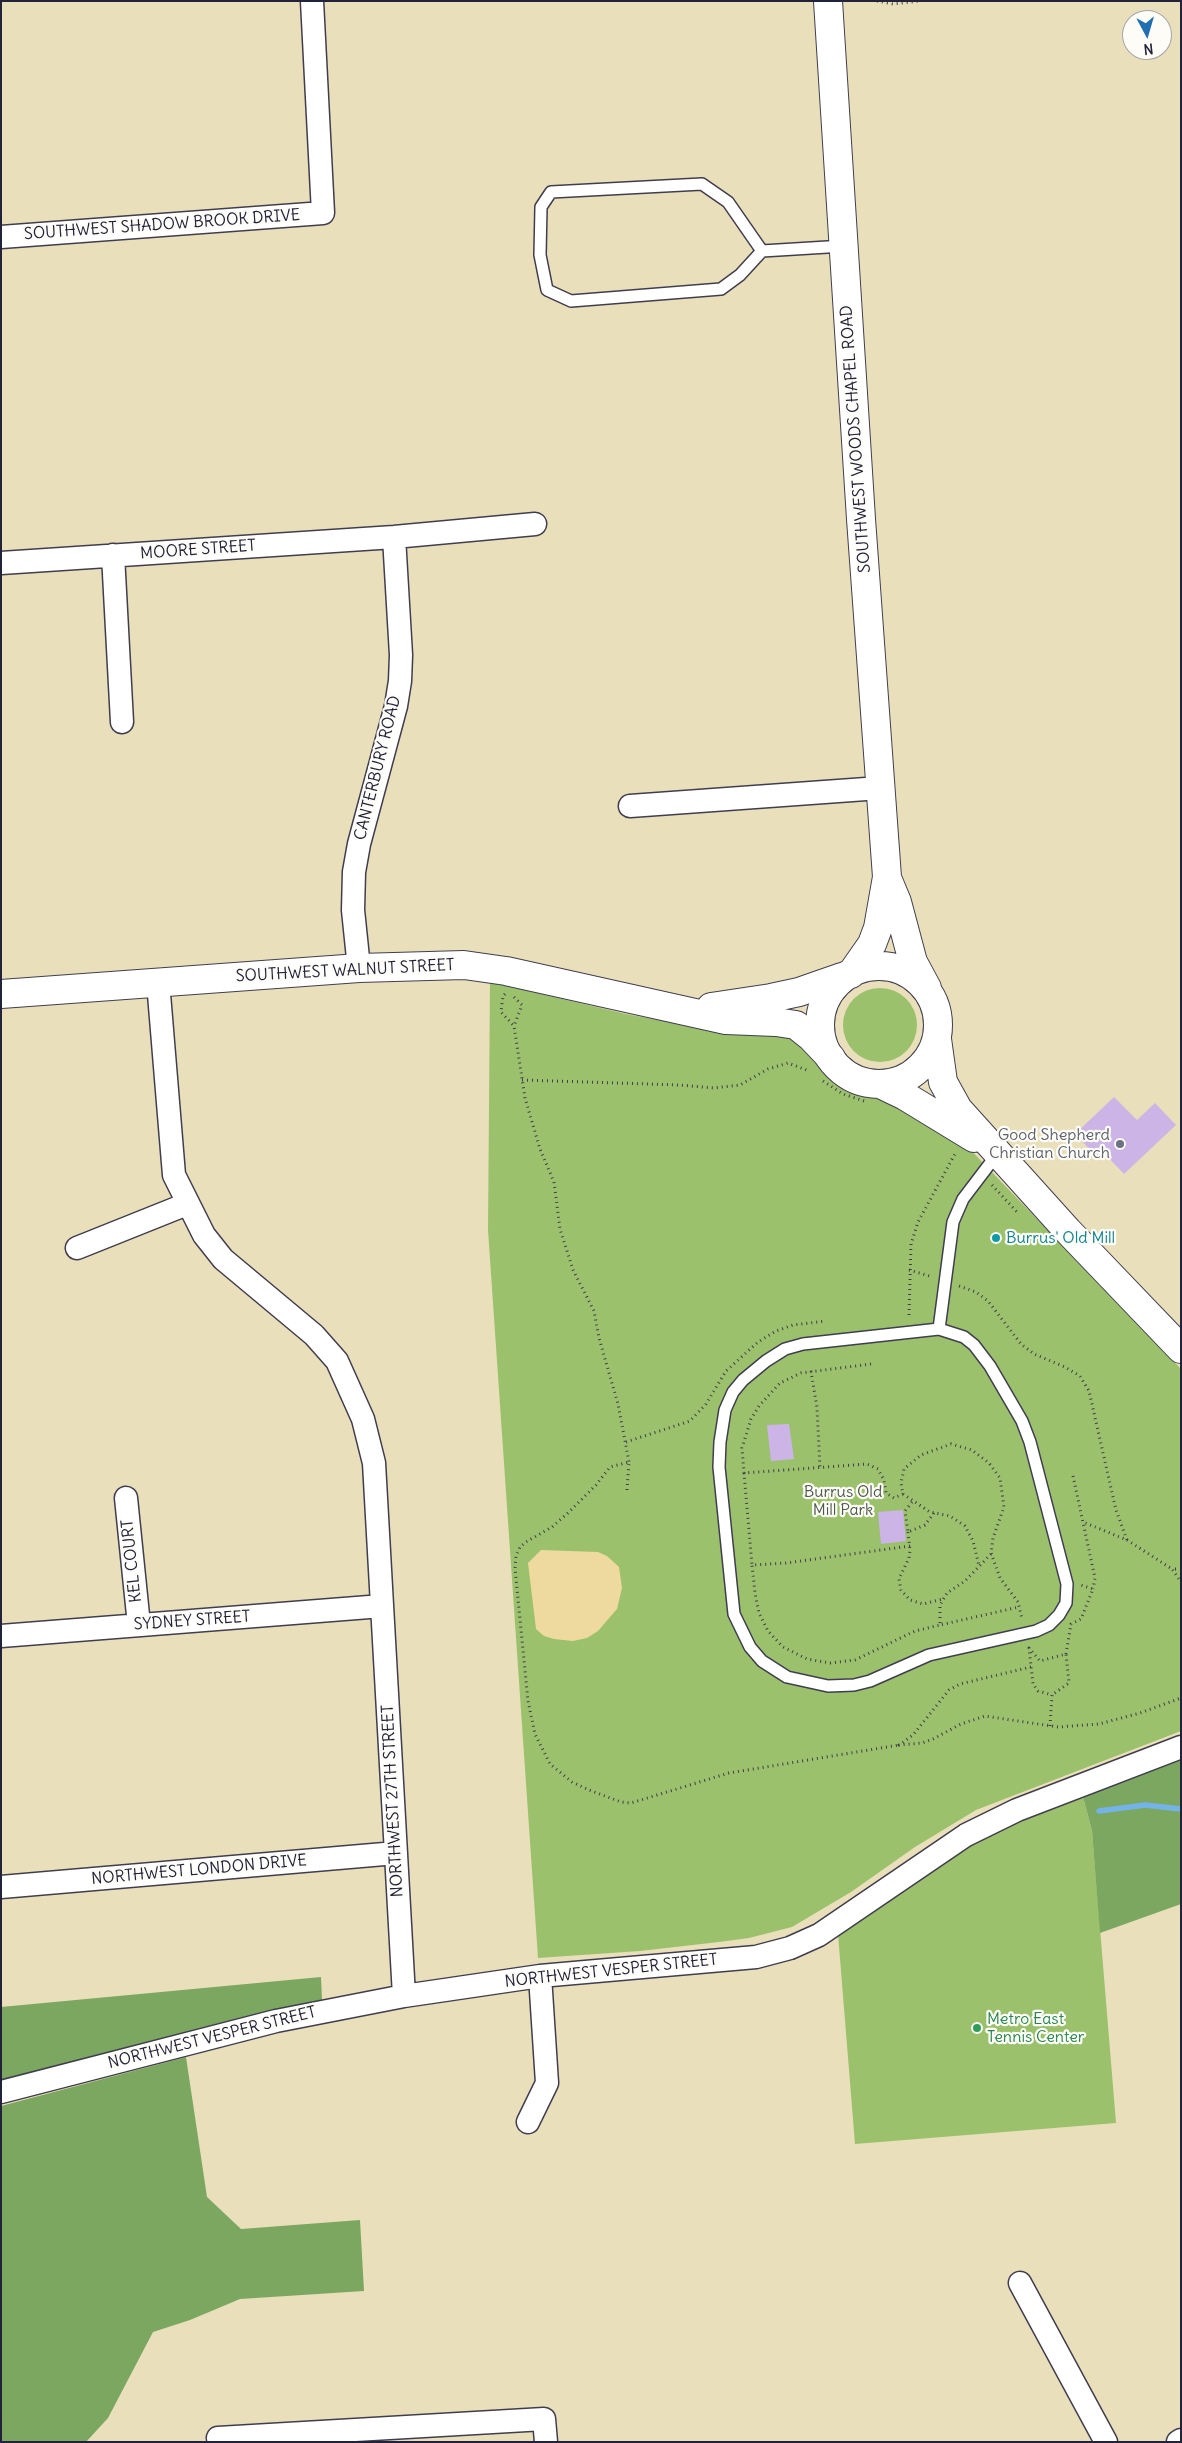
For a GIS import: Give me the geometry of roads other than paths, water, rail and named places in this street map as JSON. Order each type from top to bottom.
[{"type":"main road","name":"SOUTHWEST WOODS CHAPEL ROAD","points":[[828,1],[886,877],[878,928],[872,944],[846,976]]},
{"type":"main road","name":"SOUTHWEST WOODS CHAPEL ROAD","points":[[886,877],[897,902],[913,962],[934,1001]]},
{"type":"main road","name":"SOUTHWEST WALNUT STREET","points":[[1,994],[359,968],[464,965],[506,971],[685,1009],[726,1020],[776,1022],[796,1025],[811,1037],[821,1070]]},
{"type":"main road","points":[[998,1153],[905,1096],[873,1093],[861,1081],[844,1072],[821,1070],[822,1040],[820,1022],[825,1002],[846,976],[869,967],[889,967],[907,973],[923,985],[934,1001],[938,1020],[937,1039],[940,1067],[946,1088],[958,1109],[998,1153],[1068,1232],[1181,1349]]},
{"type":"main road","name":"SOUTHWEST WALNUT STREET","points":[[685,1009],[732,1005],[771,998],[846,976]]},
{"type":"main road","points":[[873,1093],[916,1071],[929,1057],[937,1039]]},
{"type":"street","name":"SOUTHWEST SHADOW BROOK DRIVE","points":[[1,237],[323,212],[312,1]]},
{"type":"street","name":"MOORE STREET","points":[[1,563],[394,537],[535,524]]},
{"type":"street","name":"CANTERBURY ROAD","points":[[359,968],[353,910],[354,872],[359,844],[396,706],[400,681],[401,656],[394,537]]},
{"type":"street","points":[[113,555],[122,722]]},
{"type":"street","points":[[630,806],[880,788]]},
{"type":"street","name":"NORTHWEST 27TH STREET","points":[[158,982],[174,1175],[187,1204],[204,1235],[223,1260],[314,1335],[337,1361],[363,1419],[374,1463],[404,1996]]},
{"type":"street","points":[[77,1248],[187,1204]]},
{"type":"street","name":"KEL COURT","points":[[126,1498],[139,1625]]},
{"type":"street","name":"SYDNEY STREET","points":[[1,1636],[382,1606]]},
{"type":"street","name":"NORTHWEST VESPER STREET","points":[[1,2092],[276,2021],[404,1996],[540,1976],[756,1957],[790,1948],[819,1935],[966,1835],[1017,1810],[1181,1747]]},
{"type":"street","name":"NORTHWEST LONDON DRIVE","points":[[1,1887],[396,1853]]},
{"type":"street","points":[[528,2122],[547,2083],[540,1976]]},
{"type":"street","points":[[1020,2283],[1106,2442]]},
{"type":"street","points":[[219,2442],[218,2438],[544,2419],[546,2442]]},
{"type":"lane","points":[[762,251],[728,202],[702,184],[550,192],[541,207],[540,255],[547,290],[571,301],[721,289],[740,275],[762,251],[844,246]]},
{"type":"lane","points":[[939,1329],[953,1222],[963,1199],[998,1153]]},
{"type":"lane","points":[[939,1329],[964,1337],[974,1345],[990,1366],[1022,1421],[1030,1442],[1067,1584],[1066,1603],[1059,1615],[1049,1625],[1036,1631],[929,1655],[862,1683],[841,1687],[828,1686],[787,1677],[762,1661],[750,1647],[734,1614],[719,1467],[720,1442],[725,1410],[733,1392],[743,1380],[766,1361],[785,1349],[803,1344],[939,1329]]},
{"type":"waterway","points":[[1099,1811],[1145,1805],[1181,1809]]},
{"type":"place","name":"Good Shepherd Christian Church","points":[[1120,1144]]},
{"type":"place","name":"Burrus' Old Mill","points":[[996,1238]]},
{"type":"place","name":"Metro East Tennis Center","points":[[977,2028]]},
{"type":"park label","name":"Burrus Old Mill Park","points":[[843,1501]]}]
